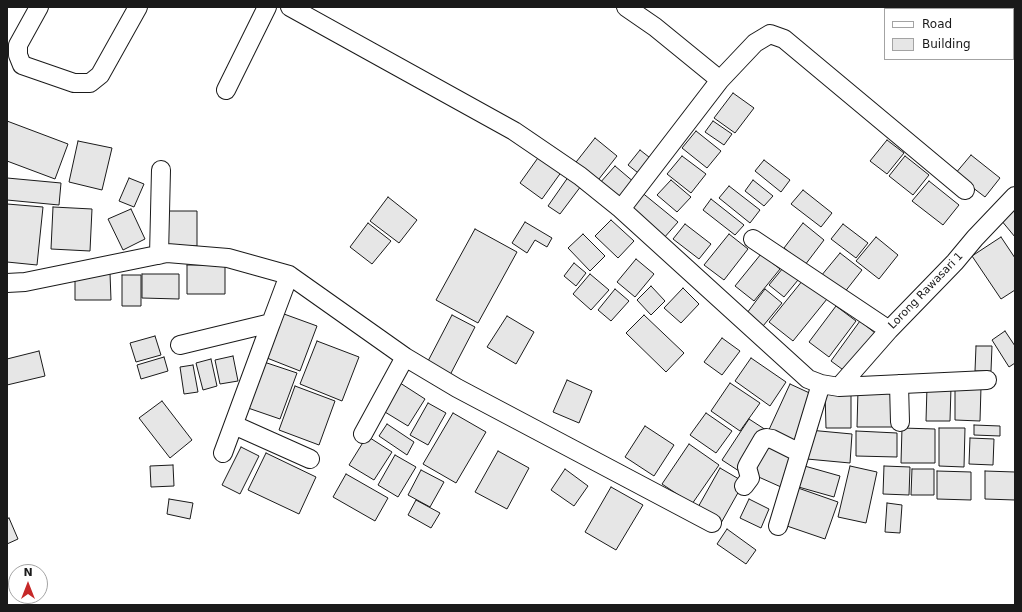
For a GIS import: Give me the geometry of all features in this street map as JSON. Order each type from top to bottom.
[{"type":"street","points":[[39,7],[18,45],[18,55],[22,65],[74,83],[90,83],[100,75],[138,7]]},
{"type":"street","points":[[226,90],[267,7]]},
{"type":"street","points":[[290,7],[514,131],[580,176],[621,209],[808,379],[822,384],[839,387],[987,380]]},
{"type":"street","points":[[626,7],[655,27],[720,80]]},
{"type":"street","points":[[621,209],[720,80],[755,43],[770,34],[784,39],[965,190]]},
{"type":"street","points":[[159,254],[161,170]]},
{"type":"street","name":"Lorong Rawasari 1","points":[[839,387],[889,330],[955,262],[975,238],[1015,196]]},
{"type":"street","points":[[753,239],[889,330]]},
{"type":"street","points":[[7,283],[25,282],[167,253],[228,258],[289,275],[405,357],[457,388],[712,523]]},
{"type":"street","points":[[223,453],[289,275]]},
{"type":"street","points":[[180,345],[271,323]]},
{"type":"street","points":[[364,434],[405,357]]},
{"type":"street","points":[[778,526],[822,384]]},
{"type":"street","points":[[899,384],[900,422]]},
{"type":"street","points":[[234,425],[310,459]]},
{"type":"street","points":[[744,486],[750,478],[747,467],[749,462],[763,440],[766,438],[772,439],[800,453]]},
{"type":"building","points":[[733,93],[754,108],[735,133],[714,118]]},
{"type":"building","points":[[7,121],[68,144],[55,179],[7,161]]},
{"type":"building","points":[[713,121],[732,134],[724,145],[705,132]]},
{"type":"building","points":[[696,131],[721,151],[707,168],[682,148]]},
{"type":"building","points":[[595,138],[617,156],[595,184],[573,166]]},
{"type":"building","points":[[887,140],[904,153],[887,174],[870,161]]},
{"type":"building","points":[[78,141],[112,148],[102,190],[69,182]]},
{"type":"building","points":[[640,150],[654,161],[642,176],[628,165]]},
{"type":"building","points":[[540,155],[562,171],[542,199],[520,183]]},
{"type":"building","points":[[971,155],[1000,178],[985,197],[955,174]]},
{"type":"building","points":[[682,156],[706,174],[691,193],[667,174]]},
{"type":"building","points":[[905,156],[929,175],[913,195],[889,176]]},
{"type":"building","points":[[764,160],[790,180],[781,192],[755,171]]},
{"type":"building","points":[[615,166],[635,183],[619,201],[599,184]]},
{"type":"building","points":[[571,173],[584,182],[560,214],[548,206]]},
{"type":"building","points":[[7,178],[61,183],[59,205],[7,200]]},
{"type":"building","points":[[129,178],[144,184],[134,207],[119,201]]},
{"type":"building","points":[[671,180],[691,197],[677,212],[657,195]]},
{"type":"building","points":[[753,180],[773,196],[764,206],[745,191]]},
{"type":"building","points":[[929,181],[959,205],[943,225],[912,201]]},
{"type":"building","points":[[729,186],[760,210],[750,223],[719,198]]},
{"type":"building","points":[[803,190],[832,213],[821,227],[791,204]]},
{"type":"building","points":[[640,191],[678,222],[663,239],[626,207]]},
{"type":"building","points":[[388,197],[417,220],[399,243],[370,221]]},
{"type":"building","points":[[711,199],[744,225],[735,235],[703,210]]},
{"type":"building","points":[[7,204],[43,207],[37,265],[7,262]]},
{"type":"building","points":[[53,207],[92,209],[90,251],[51,249]]},
{"type":"building","points":[[131,209],[145,239],[123,250],[108,219]]},
{"type":"building","points":[[1015,209],[1015,237],[1001,220]]},
{"type":"building","points":[[168,211],[197,211],[197,246],[168,246]]},
{"type":"building","points":[[611,220],[634,241],[618,258],[595,236]]},
{"type":"building","points":[[525,222],[552,238],[547,247],[535,240],[527,253],[512,243]]},
{"type":"building","points":[[368,223],[391,241],[372,264],[350,247]]},
{"type":"building","points":[[803,223],[824,240],[805,265],[784,248]]},
{"type":"building","points":[[685,224],[711,244],[699,259],[673,239]]},
{"type":"building","points":[[843,224],[868,243],[856,258],[831,239]]},
{"type":"building","points":[[475,229],[517,252],[478,323],[436,300]]},
{"type":"building","points":[[583,234],[605,256],[590,271],[568,248]]},
{"type":"building","points":[[729,234],[748,249],[724,280],[704,265]]},
{"type":"building","points":[[876,237],[898,255],[879,279],[856,261]]},
{"type":"building","points":[[1001,237],[1015,258],[1015,290],[1001,299],[972,256]]},
{"type":"building","points":[[840,253],[862,270],[844,293],[821,276]]},
{"type":"building","points":[[761,254],[780,269],[754,301],[735,286]]},
{"type":"building","points":[[636,259],[654,274],[635,297],[617,282]]},
{"type":"building","points":[[574,263],[586,273],[576,286],[564,276]]},
{"type":"building","points":[[187,265],[225,265],[225,294],[187,294]]},
{"type":"building","points":[[783,268],[798,280],[784,297],[769,285]]},
{"type":"building","points":[[75,273],[110,273],[111,300],[75,300]]},
{"type":"building","points":[[142,274],[179,274],[179,299],[142,298]]},
{"type":"building","points":[[590,274],[609,290],[591,310],[573,294]]},
{"type":"building","points":[[122,275],[141,275],[141,306],[122,306]]},
{"type":"building","points":[[803,280],[827,299],[793,341],[769,322]]},
{"type":"building","points":[[651,286],[665,301],[651,315],[637,300]]},
{"type":"building","points":[[683,288],[699,304],[681,323],[664,308]]},
{"type":"building","points":[[615,289],[629,301],[611,321],[598,310]]},
{"type":"building","points":[[765,289],[782,303],[763,326],[747,313]]},
{"type":"building","points":[[836,306],[856,321],[829,357],[809,342]]},
{"type":"building","points":[[284,314],[317,326],[300,371],[267,358]]},
{"type":"building","points":[[452,315],[475,327],[450,375],[427,363]]},
{"type":"building","points":[[644,315],[684,353],[666,372],[626,333]]},
{"type":"building","points":[[507,316],[534,332],[516,364],[487,347]]},
{"type":"building","points":[[860,321],[875,333],[846,372],[831,361]]},
{"type":"building","points":[[1005,331],[1015,346],[1015,363],[1009,367],[992,340]]},
{"type":"building","points":[[155,336],[161,355],[136,362],[130,343]]},
{"type":"building","points":[[722,338],[740,351],[722,375],[704,362]]},
{"type":"building","points":[[317,341],[359,357],[342,401],[300,384]]},
{"type":"building","points":[[976,346],[992,346],[991,371],[975,371]]},
{"type":"building","points":[[39,351],[45,376],[7,385],[7,359]]},
{"type":"building","points":[[233,356],[238,381],[220,384],[215,360]]},
{"type":"building","points":[[164,357],[168,371],[141,379],[137,365]]},
{"type":"building","points":[[751,358],[786,382],[770,406],[735,381]]},
{"type":"building","points":[[211,359],[217,386],[203,390],[196,363]]},
{"type":"building","points":[[264,362],[297,373],[280,419],[248,408]]},
{"type":"building","points":[[193,365],[198,392],[184,394],[180,367]]},
{"type":"building","points":[[567,380],[592,391],[579,423],[553,412]]},
{"type":"building","points":[[397,381],[425,399],[408,426],[380,409]]},
{"type":"building","points":[[730,383],[760,403],[740,431],[711,411]]},
{"type":"building","points":[[790,384],[816,396],[792,446],[767,434]]},
{"type":"building","points":[[295,386],[335,401],[319,445],[279,430]]},
{"type":"building","points":[[955,386],[981,387],[980,421],[955,420]]},
{"type":"building","points":[[927,387],[951,387],[950,421],[926,421]]},
{"type":"building","points":[[858,390],[895,390],[895,427],[857,427]]},
{"type":"building","points":[[825,392],[851,392],[851,428],[826,428]]},
{"type":"building","points":[[162,401],[192,440],[170,458],[139,418]]},
{"type":"building","points":[[428,403],[446,413],[428,445],[410,435]]},
{"type":"building","points":[[453,413],[486,432],[456,483],[423,464]]},
{"type":"building","points":[[706,413],[732,431],[716,453],[690,435]]},
{"type":"building","points":[[749,419],[766,430],[739,471],[722,460]]},
{"type":"building","points":[[387,424],[414,442],[407,455],[379,436]]},
{"type":"building","points":[[974,425],[1000,426],[1000,436],[974,435]]},
{"type":"building","points":[[645,426],[674,445],[654,476],[625,457]]},
{"type":"building","points":[[902,428],[935,429],[935,463],[901,463]]},
{"type":"building","points":[[939,428],[965,428],[964,467],[939,466]]},
{"type":"building","points":[[809,430],[852,434],[850,463],[807,459]]},
{"type":"building","points":[[856,431],[897,433],[897,457],[856,456]]},
{"type":"building","points":[[367,436],[392,452],[374,480],[349,465]]},
{"type":"building","points":[[970,438],[994,439],[993,465],[969,464]]},
{"type":"building","points":[[689,444],[719,465],[692,504],[662,484]]},
{"type":"building","points":[[764,444],[794,457],[781,487],[752,474]]},
{"type":"building","points":[[241,447],[259,456],[240,494],[222,485]]},
{"type":"building","points":[[498,451],[529,468],[507,509],[475,492]]},
{"type":"building","points":[[266,453],[316,477],[299,514],[248,490]]},
{"type":"building","points":[[395,455],[416,467],[398,497],[378,485]]},
{"type":"building","points":[[173,465],[174,486],[151,487],[150,466]]},
{"type":"building","points":[[801,465],[840,476],[834,497],[795,486]]},
{"type":"building","points":[[850,466],[877,472],[866,523],[838,517]]},
{"type":"building","points":[[884,466],[910,467],[909,495],[883,494]]},
{"type":"building","points":[[720,468],[744,482],[721,523],[697,509]]},
{"type":"building","points":[[565,469],[588,486],[574,506],[551,490]]},
{"type":"building","points":[[912,469],[934,469],[934,495],[911,495]]},
{"type":"building","points":[[421,470],[444,482],[430,507],[408,495]]},
{"type":"building","points":[[937,471],[971,472],[971,500],[937,499]]},
{"type":"building","points":[[985,471],[1015,472],[1015,500],[985,499]]},
{"type":"building","points":[[346,474],[388,498],[375,521],[333,497]]},
{"type":"building","points":[[611,487],[643,505],[616,550],[585,532]]},
{"type":"building","points":[[798,488],[838,502],[825,539],[784,525]]},
{"type":"building","points":[[169,499],[193,503],[190,519],[167,514]]},
{"type":"building","points":[[749,499],[769,509],[761,528],[740,518]]},
{"type":"building","points":[[416,500],[440,513],[431,528],[408,515]]},
{"type":"building","points":[[887,503],[902,505],[900,533],[885,532]]},
{"type":"building","points":[[9,518],[18,539],[7,544],[7,519]]},
{"type":"building","points":[[727,529],[756,550],[746,564],[717,544]]}]
